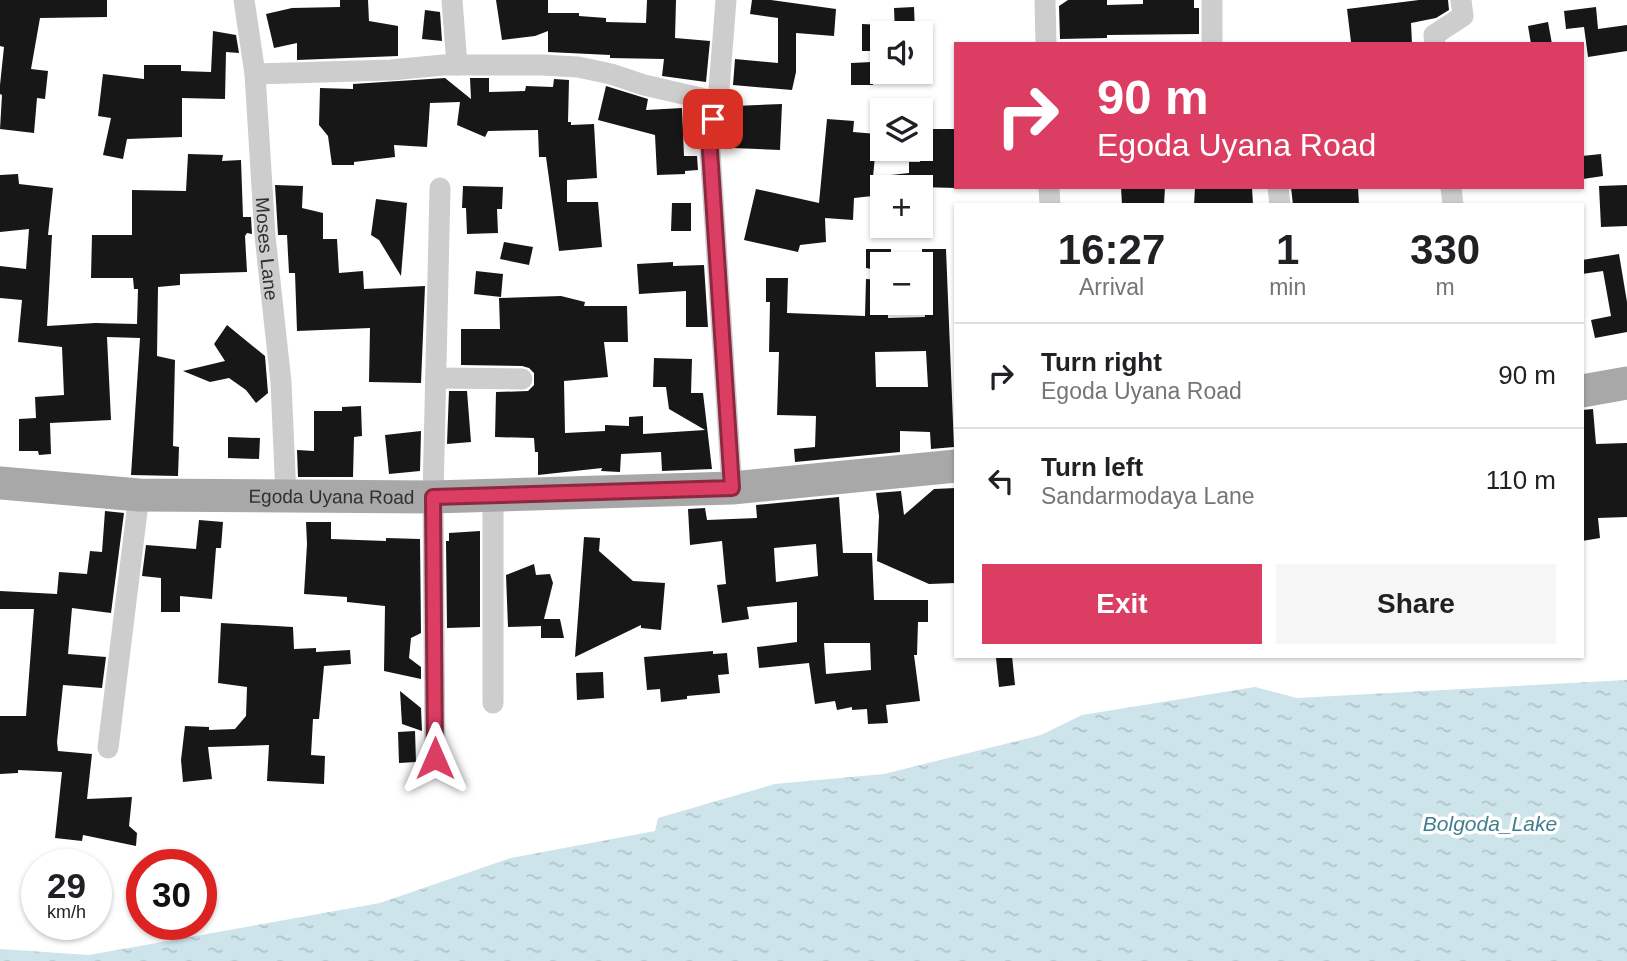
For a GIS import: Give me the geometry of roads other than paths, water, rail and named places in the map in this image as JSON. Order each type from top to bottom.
[{"type":"main road","points":[[1584,391],[1627,383]]},
{"type":"main road","name":"Egoda Uyana Road","points":[[0,484],[139,495],[433,497],[732,488],[954,466]]},
{"type":"street","name":"Moses Lane","points":[[244,0],[255,74],[265,236],[281,382],[286,497]]},
{"type":"street","points":[[452,0],[457,65]]},
{"type":"street","points":[[726,0],[718,102],[709,135],[732,488]]},
{"type":"street","points":[[1045,0],[1046,42]]},
{"type":"street","points":[[1212,0],[1212,42]]},
{"type":"street","points":[[1435,42],[1434,35],[1463,16],[1461,0]]},
{"type":"street","points":[[255,74],[457,65],[578,67],[718,102]]},
{"type":"street","points":[[435,758],[433,497],[440,188]]},
{"type":"street","points":[[436,378],[522,379]]},
{"type":"street","points":[[108,748],[139,495]]},
{"type":"street","points":[[493,495],[493,703]]},
{"type":"water","name":"Bolgoda_Lake","points":[[1627,680],[1627,961],[0,961],[0,949],[89,955],[173,940],[217,940],[217,932],[380,903],[511,858],[655,831],[658,818],[775,784],[884,774],[1041,735],[1082,715],[1255,687],[1297,698]]}]
